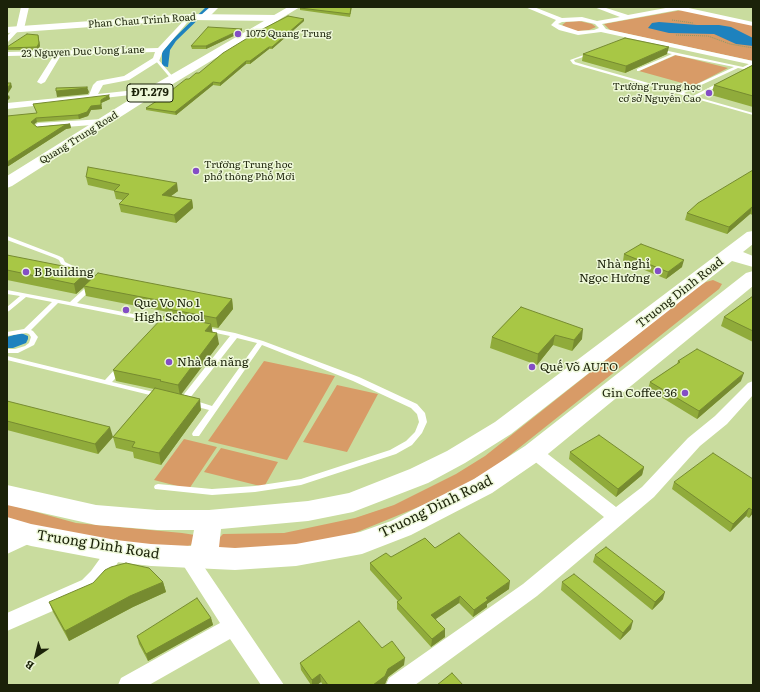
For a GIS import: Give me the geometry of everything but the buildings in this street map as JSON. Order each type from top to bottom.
[{"type":"main road","name":"Quang Trung Road","points":[[7,183],[154,90],[295,7]]},
{"type":"main road","name":"Phan Chau Trinh Road","points":[[14,30],[189,17],[277,18]]},
{"type":"main road","name":"Truong Dinh Road","points":[[7,495],[116,518],[157,520],[209,520],[308,511],[353,502],[419,476],[456,457],[503,428],[753,236]]},
{"type":"main road","points":[[730,254],[751,277]]},
{"type":"main road","name":"Truong Dinh Road","points":[[7,528],[31,535],[116,551],[151,555],[235,559],[296,554],[362,543],[401,528],[483,486],[534,452],[751,277]]},
{"type":"main road","points":[[195,557],[209,520]]},
{"type":"street","points":[[7,41],[25,7]]},
{"type":"street","points":[[204,17],[215,7]]},
{"type":"street","points":[[528,7],[562,20]]},
{"type":"street","points":[[597,7],[626,17]]},
{"type":"street","points":[[753,24],[678,7],[597,22],[582,19],[562,20],[556,22],[554,25],[563,30],[584,33],[600,30],[753,63]]},
{"type":"street","points":[[88,100],[97,85],[100,83],[126,78],[156,59],[160,50],[189,17]]},
{"type":"street","points":[[597,22],[603,27],[600,30]]},
{"type":"street","name":"23 Nguyen Duc Uong Lane","points":[[7,54],[160,50]]},
{"type":"street","points":[[41,82],[59,52]]},
{"type":"street","points":[[7,106],[88,100],[154,90]]},
{"type":"street","points":[[38,126],[103,122]]},
{"type":"street","points":[[397,685],[530,590],[648,492],[694,442],[721,420],[753,386]]},
{"type":"street","points":[[534,452],[616,518]]},
{"type":"street","points":[[7,547],[31,535]]},
{"type":"street","points":[[7,622],[89,586],[98,577],[116,551]]},
{"type":"street","points":[[195,557],[234,626],[273,685]]},
{"type":"street","points":[[129,685],[234,626]]},
{"type":"lane","points":[[652,48],[737,67],[744,70],[753,70]]},
{"type":"lane","points":[[598,50],[572,60],[574,63],[584,66],[753,114]]},
{"type":"lane","points":[[638,70],[674,54]]},
{"type":"lane","points":[[156,59],[173,79]]},
{"type":"lane","points":[[744,70],[753,63]]},
{"type":"lane","points":[[682,93],[737,67]]},
{"type":"lane","points":[[723,74],[734,76]]},
{"type":"lane","points":[[694,97],[724,82],[712,79]]},
{"type":"lane","points":[[707,81],[718,84]]},
{"type":"lane","points":[[694,87],[706,91]]},
{"type":"lane","points":[[7,238],[57,257],[61,259],[62,263],[98,280],[72,304]]},
{"type":"lane","points":[[7,292],[172,323]]},
{"type":"lane","points":[[7,310],[25,295]]},
{"type":"lane","points":[[26,331],[56,302]]},
{"type":"lane","points":[[154,333],[164,322]]},
{"type":"lane","points":[[158,487],[212,492],[255,489],[301,482],[393,452],[410,443],[418,433],[422,422],[421,413],[414,406],[356,379],[261,342],[235,335],[196,328]]},
{"type":"lane","points":[[7,334],[26,331],[31,332],[35,337],[32,344],[22,349],[7,351]]},
{"type":"lane","points":[[175,399],[235,335]]},
{"type":"lane","points":[[196,434],[261,342]]},
{"type":"lane","points":[[7,358],[214,409]]},
{"type":"lane","points":[[107,383],[128,360]]},
{"type":"path","points":[[668,20],[698,23]]},
{"type":"path","points":[[676,35],[708,36],[730,44],[753,48]]},
{"type":"shaded area","points":[[682,10],[753,24],[753,61],[610,30],[604,24]]},
{"type":"shaded area","points":[[579,21],[592,24],[596,27],[589,30],[578,31],[570,30],[562,25],[566,22]]},
{"type":"shaded area","points":[[676,55],[728,68],[693,86],[639,71]]},
{"type":"shaded area","points":[[713,280],[722,284],[719,289],[495,467],[443,497],[345,537],[289,547],[218,550],[218,539],[223,534],[284,533],[355,518],[394,505],[456,474],[485,456],[695,289],[706,282]]},
{"type":"shaded area","points":[[264,361],[335,376],[287,460],[208,441]]},
{"type":"shaded area","points":[[337,385],[378,394],[347,452],[303,442]]},
{"type":"shaded area","points":[[184,439],[217,447],[189,489],[154,480]]},
{"type":"shaded area","points":[[221,448],[278,462],[264,487],[204,472]]},
{"type":"shaded area","points":[[7,504],[76,523],[182,533],[195,535],[196,539],[191,545],[184,547],[125,545],[7,521]]},
{"type":"water","points":[[206,7],[211,7],[176,41],[170,50],[168,67],[162,66],[162,52],[172,40]]},
{"type":"water","points":[[659,22],[731,27],[753,38],[753,46],[736,44],[714,34],[669,33],[648,28],[652,23]]},
{"type":"water","points":[[21,333],[28,336],[26,343],[13,348],[7,348],[7,337]]},
{"type":"place","name":"1075 Quang Trung","points":[[238,34]]},
{"type":"place","name":"Trường Trung học cơ sở Nguyễn Cao","points":[[709,93]]},
{"type":"place","name":"Trường Trung học phổ thông Phố Mới","points":[[196,171]]},
{"type":"place","name":"Nhà nghỉ Ngọc Hương","points":[[658,271]]},
{"type":"place","name":"B Building","points":[[26,272]]},
{"type":"place","name":"Que Vo No 1 High School","points":[[126,310]]},
{"type":"place","name":"Nhà đa năng","points":[[169,362]]},
{"type":"place","name":"Quế Võ AUTO","points":[[532,367]]},
{"type":"place","name":"Gin Coffee 36","points":[[685,393]]}]
